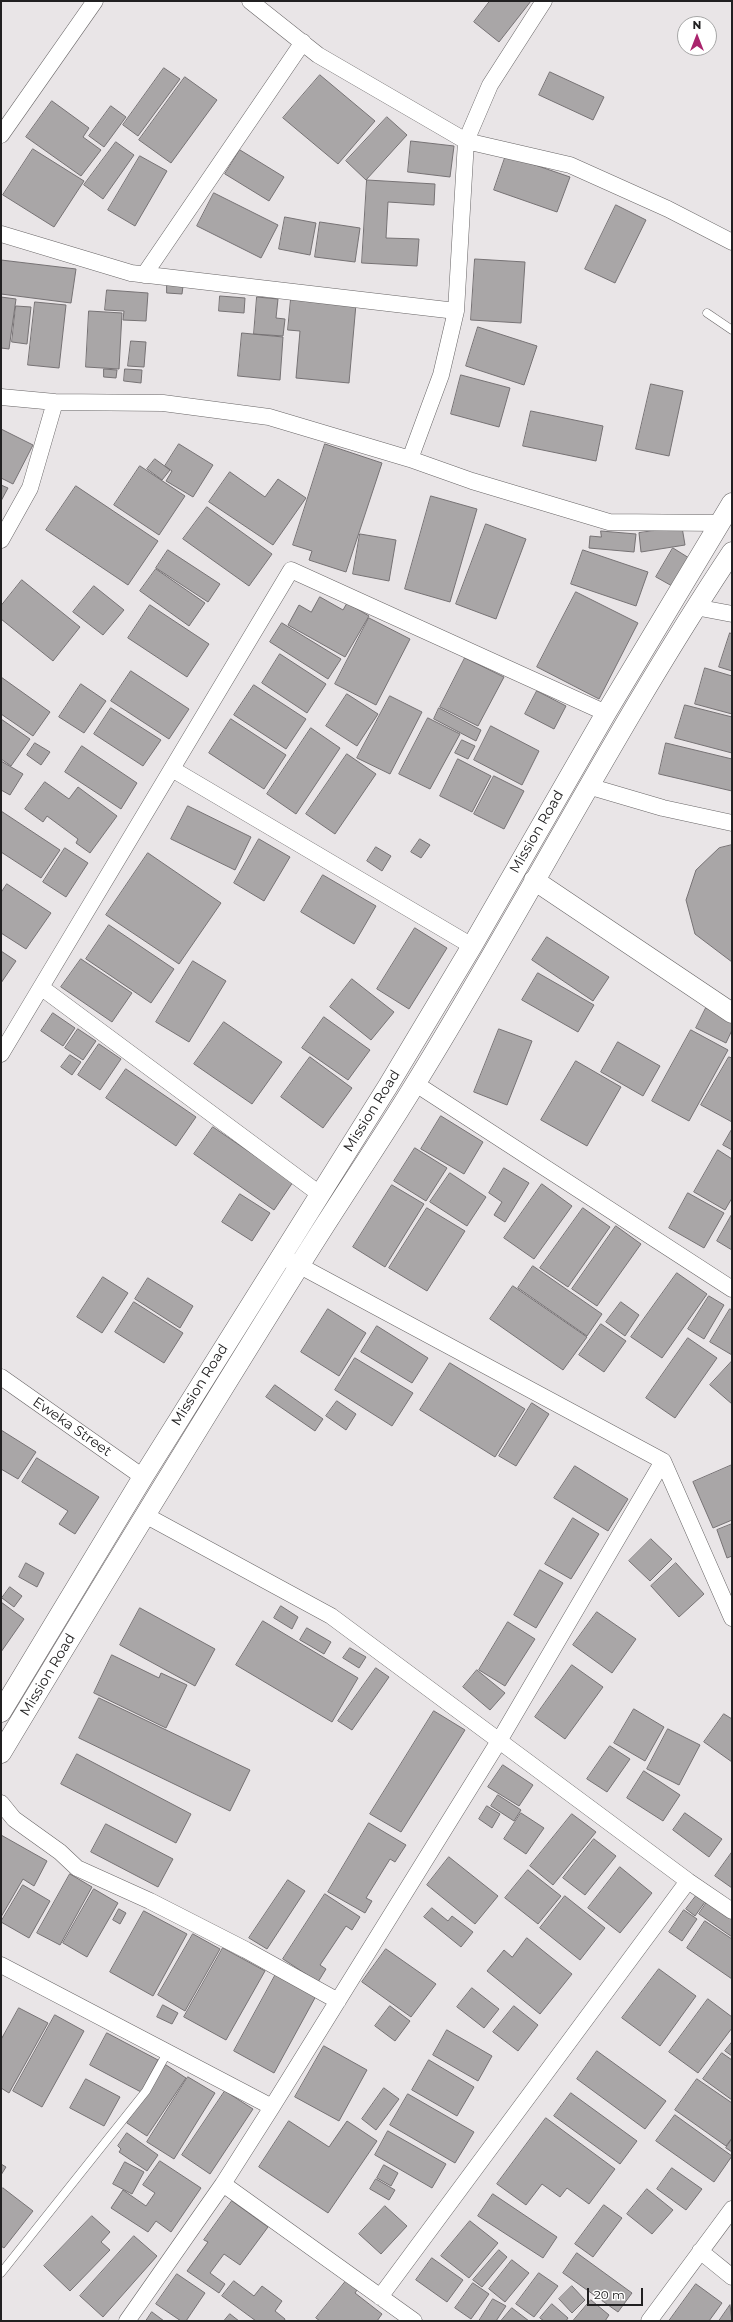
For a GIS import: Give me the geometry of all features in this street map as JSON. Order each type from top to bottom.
[{"type":"street","points":[[1,135],[95,1]]},
{"type":"street","points":[[250,1],[318,55],[466,141],[570,165],[668,209],[732,242]]},
{"type":"street","points":[[410,459],[441,376],[456,311],[466,141],[490,85],[538,13],[544,1]]},
{"type":"street","points":[[144,275],[302,42]]},
{"type":"street","points":[[1,234],[131,273],[456,311]]},
{"type":"street","points":[[1,398],[55,402],[163,403],[269,417],[410,459],[472,481],[609,522],[719,523]]},
{"type":"street","points":[[1,540],[30,488],[55,402]]},
{"type":"street","name":"Mission Road","points":[[1,1712],[143,1477],[281,1255],[321,1195],[472,946],[606,713],[732,503]]},
{"type":"street","name":"Mission Road","points":[[1,1753],[145,1515],[299,1266],[416,1084],[588,786],[696,607],[732,552]]},
{"type":"street","points":[[1,1054],[42,988],[291,570],[606,713]]},
{"type":"street","points":[[696,607],[732,614]]},
{"type":"street","points":[[172,770],[472,946]]},
{"type":"street","points":[[588,786],[663,808],[732,823]]},
{"type":"street","points":[[534,880],[732,1013]]},
{"type":"street","points":[[42,988],[321,1195]]},
{"type":"street","points":[[416,1084],[732,1289]]},
{"type":"street","points":[[281,1255],[663,1461],[732,1618]]},
{"type":"street","name":"Eweka Street","points":[[1,1377],[143,1477]]},
{"type":"street","points":[[126,2321],[223,2184],[272,2107],[499,1741],[663,1461]]},
{"type":"street","points":[[145,1515],[331,1616],[688,1881],[732,1911]]},
{"type":"street","points":[[1,1802],[14,1819],[60,1852],[77,1868],[150,1901],[338,2001]]},
{"type":"street","points":[[380,2297],[688,1881]]},
{"type":"street","points":[[1,1965],[272,2107]]},
{"type":"street","points":[[223,2184],[414,2321]]},
{"type":"street","points":[[649,2321],[732,2209]]},
{"type":"street","points":[[700,2251],[732,2276]]},
{"type":"lane","points":[[707,313],[732,330]]},
{"type":"lane","points":[[1,2273],[146,2091],[167,2053]]},
{"type":"building","points":[[490,1],[531,1],[499,42],[474,22]]},
{"type":"building","points":[[164,68],[180,79],[138,136],[123,125]]},
{"type":"building","points":[[550,72],[604,97],[593,120],[539,95]]},
{"type":"building","points":[[320,75],[375,121],[338,164],[283,118]]},
{"type":"building","points":[[185,77],[217,100],[171,163],[139,140]]},
{"type":"building","points":[[52,101],[89,128],[83,137],[101,150],[81,176],[26,137]]},
{"type":"building","points":[[111,106],[126,117],[104,147],[89,136]]},
{"type":"building","points":[[387,117],[407,135],[366,180],[346,161]]},
{"type":"building","points":[[411,141],[454,146],[450,177],[408,172]]},
{"type":"building","points":[[116,142],[134,155],[103,199],[84,185]]},
{"type":"building","points":[[33,149],[84,181],[54,227],[3,195]]},
{"type":"building","points":[[240,150],[284,177],[269,201],[225,174]]},
{"type":"building","points":[[506,155],[570,177],[557,212],[494,190]]},
{"type":"building","points":[[140,156],[167,171],[135,226],[108,210]]},
{"type":"building","points":[[367,180],[435,184],[434,205],[388,202],[386,238],[419,239],[417,266],[362,263]]},
{"type":"building","points":[[214,193],[278,225],[261,258],[197,226]]},
{"type":"building","points":[[616,205],[646,220],[615,283],[585,269]]},
{"type":"building","points":[[285,217],[316,223],[310,255],[279,249]]},
{"type":"building","points":[[320,222],[360,228],[355,262],[315,257]]},
{"type":"building","points":[[475,259],[525,262],[521,323],[471,320]]},
{"type":"building","points":[[1,260],[76,269],[71,303],[1,294]]},
{"type":"building","points":[[167,285],[183,286],[182,294],[167,293]]},
{"type":"building","points":[[107,290],[148,293],[146,321],[123,320],[124,311],[105,310]]},
{"type":"building","points":[[220,296],[245,298],[244,313],[219,311]]},
{"type":"building","points":[[1,297],[16,299],[9,349],[1,348]]},
{"type":"building","points":[[257,297],[278,299],[276,318],[285,319],[283,336],[254,334]]},
{"type":"building","points":[[291,299],[356,304],[349,383],[296,378],[300,331],[288,330]]},
{"type":"building","points":[[35,302],[66,305],[59,368],[28,365]]},
{"type":"building","points":[[16,306],[31,307],[27,344],[12,342]]},
{"type":"building","points":[[89,311],[122,313],[119,369],[86,367]]},
{"type":"building","points":[[478,327],[537,346],[524,385],[466,366]]},
{"type":"building","points":[[242,333],[283,337],[280,380],[238,376]]},
{"type":"building","points":[[131,341],[146,342],[144,367],[128,366]]},
{"type":"building","points":[[104,369],[117,370],[116,378],[104,377]]},
{"type":"building","points":[[125,369],[142,370],[141,383],[124,381]]},
{"type":"building","points":[[461,375],[510,388],[499,427],[451,414]]},
{"type":"building","points":[[651,384],[683,391],[669,456],[636,449]]},
{"type":"building","points":[[531,411],[603,426],[596,461],[523,446]]},
{"type":"building","points":[[1,429],[33,445],[13,484],[1,478]]},
{"type":"building","points":[[179,444],[213,465],[193,497],[166,481],[172,471],[165,466]]},
{"type":"building","points":[[325,444],[382,463],[346,572],[309,560],[312,551],[293,545]]},
{"type":"building","points":[[155,459],[170,470],[162,480],[147,469]]},
{"type":"building","points":[[140,466],[185,496],[159,535],[114,505]]},
{"type":"building","points":[[230,472],[265,497],[278,479],[306,498],[273,545],[209,502]]},
{"type":"building","points":[[1,485],[8,488],[1,501]]},
{"type":"building","points":[[76,486],[158,541],[128,585],[46,530]]},
{"type":"building","points":[[431,496],[477,509],[450,602],[405,589]]},
{"type":"building","points":[[207,507],[272,554],[249,586],[183,539]]},
{"type":"building","points":[[486,524],[526,539],[496,619],[456,604]]},
{"type":"building","points":[[682,527],[685,545],[641,552],[639,533]]},
{"type":"building","points":[[601,531],[636,534],[634,552],[589,548],[590,536],[601,537]]},
{"type":"building","points":[[360,534],[396,540],[389,581],[353,574]]},
{"type":"building","points":[[673,548],[689,558],[672,586],[656,577]]},
{"type":"building","points":[[168,550],[220,584],[208,602],[156,568]]},
{"type":"building","points":[[583,550],[648,572],[636,606],[571,584]]},
{"type":"building","points":[[156,569],[205,603],[189,626],[140,591]]},
{"type":"building","points":[[22,580],[80,627],[53,661],[1,619],[1,606]]},
{"type":"building","points":[[94,586],[124,610],[103,635],[73,612]]},
{"type":"building","points":[[576,592],[638,623],[599,699],[537,667]]},
{"type":"building","points":[[320,597],[343,610],[347,603],[369,616],[345,657],[288,625],[299,605],[311,612]]},
{"type":"building","points":[[150,605],[209,644],[187,677],[128,638]]},
{"type":"building","points":[[369,618],[410,639],[376,705],[335,684]]},
{"type":"building","points":[[282,623],[341,659],[328,679],[270,642]]},
{"type":"building","points":[[730,633],[732,634],[732,671],[719,667]]},
{"type":"building","points":[[280,654],[326,684],[307,713],[262,683]]},
{"type":"building","points":[[465,658],[504,677],[478,726],[440,707]]},
{"type":"building","points":[[705,668],[732,676],[732,714],[695,704]]},
{"type":"building","points":[[131,671],[189,709],[169,739],[111,701]]},
{"type":"building","points":[[1,677],[50,712],[33,736],[1,714]]},
{"type":"building","points":[[81,684],[106,701],[84,733],[59,717]]},
{"type":"building","points":[[254,685],[306,719],[286,749],[234,715]]},
{"type":"building","points":[[537,691],[566,706],[554,729],[525,714]]},
{"type":"building","points":[[347,694],[378,714],[357,746],[326,726]]},
{"type":"building","points":[[390,696],[422,712],[390,774],[357,758]]},
{"type":"building","points":[[685,705],[732,717],[732,753],[675,738]]},
{"type":"building","points":[[111,708],[161,740],[143,766],[94,734]]},
{"type":"building","points":[[439,708],[481,730],[476,741],[434,719]]},
{"type":"building","points":[[428,718],[460,734],[430,789],[399,774]]},
{"type":"building","points":[[1,719],[30,739],[11,766],[1,759]]},
{"type":"building","points":[[231,719],[286,755],[264,789],[209,753]]},
{"type":"building","points":[[491,726],[539,751],[522,785],[474,760]]},
{"type":"building","points":[[311,728],[340,748],[296,814],[267,794]]},
{"type":"building","points":[[462,740],[475,746],[468,759],[455,753]]},
{"type":"building","points":[[35,743],[50,752],[41,765],[27,755]]},
{"type":"building","points":[[666,743],[732,759],[732,791],[659,774]]},
{"type":"building","points":[[82,746],[137,783],[121,809],[65,772]]},
{"type":"building","points":[[347,754],[376,774],[335,834],[306,814]]},
{"type":"building","points":[[458,759],[491,776],[472,812],[440,796]]},
{"type":"building","points":[[1,761],[23,774],[10,795],[1,790]]},
{"type":"building","points":[[494,776],[524,791],[504,829],[474,814]]},
{"type":"building","points":[[45,782],[69,799],[78,787],[117,816],[90,853],[76,843],[78,839],[47,816],[43,822],[25,809]]},
{"type":"building","points":[[188,806],[251,837],[235,870],[171,839]]},
{"type":"building","points":[[1,811],[60,850],[41,878],[1,852]]},
{"type":"building","points":[[259,839],[290,857],[264,901],[234,883]]},
{"type":"building","points":[[420,839],[430,845],[421,858],[411,852]]},
{"type":"building","points":[[732,845],[732,962],[695,934],[686,900],[696,870],[719,848]]},
{"type":"building","points":[[376,847],[391,856],[382,871],[367,861]]},
{"type":"building","points":[[65,848],[88,863],[66,897],[43,882]]},
{"type":"building","points":[[148,853],[221,903],[179,964],[106,915]]},
{"type":"building","points":[[323,875],[376,906],[354,944],[301,912]]},
{"type":"building","points":[[7,884],[51,913],[26,949],[1,933],[1,893]]},
{"type":"building","points":[[109,925],[174,969],[151,1003],[86,959]]},
{"type":"building","points":[[415,928],[447,948],[409,1009],[377,989]]},
{"type":"building","points":[[547,937],[609,977],[593,1001],[532,960]]},
{"type":"building","points":[[1,951],[16,961],[1,983]]},
{"type":"building","points":[[81,959],[132,993],[112,1022],[61,987]]},
{"type":"building","points":[[193,961],[226,981],[189,1042],[156,1022]]},
{"type":"building","points":[[538,973],[594,1005],[578,1032],[522,1000]]},
{"type":"building","points":[[352,979],[394,1012],[371,1040],[330,1007]]},
{"type":"building","points":[[706,1008],[732,1021],[732,1030],[726,1043],[696,1028]]},
{"type":"building","points":[[53,1013],[75,1028],[63,1046],[41,1031]]},
{"type":"building","points":[[324,1017],[370,1050],[348,1080],[302,1048]]},
{"type":"building","points":[[224,1022],[282,1062],[252,1104],[194,1064]]},
{"type":"building","points":[[78,1029],[96,1041],[83,1060],[65,1048]]},
{"type":"building","points":[[499,1029],[532,1041],[507,1105],[474,1092]]},
{"type":"building","points":[[691,1030],[728,1050],[689,1121],[652,1101]]},
{"type":"building","points":[[618,1042],[660,1066],[643,1096],[601,1072]]},
{"type":"building","points":[[99,1044],[121,1059],[100,1090],[78,1075]]},
{"type":"building","points":[[70,1055],[81,1062],[72,1075],[61,1067]]},
{"type":"building","points":[[310,1057],[352,1088],[323,1128],[281,1097]]},
{"type":"building","points":[[729,1057],[732,1058],[732,1122],[701,1105]]},
{"type":"building","points":[[576,1061],[621,1087],[587,1146],[541,1120]]},
{"type":"building","points":[[126,1069],[196,1117],[176,1146],[106,1098]]},
{"type":"building","points":[[441,1116],[483,1142],[464,1174],[421,1149]]},
{"type":"building","points":[[213,1127],[293,1182],[274,1210],[194,1154]]},
{"type":"building","points":[[732,1129],[732,1150],[723,1145]]},
{"type":"building","points":[[415,1148],[447,1168],[426,1201],[394,1181]]},
{"type":"building","points":[[718,1150],[732,1159],[732,1198],[725,1210],[694,1192]]},
{"type":"building","points":[[504,1168],[529,1183],[505,1222],[494,1215],[502,1202],[489,1193]]},
{"type":"building","points":[[450,1173],[486,1197],[467,1226],[430,1202]]},
{"type":"building","points":[[542,1184],[572,1206],[534,1259],[504,1238]]},
{"type":"building","points":[[392,1185],[424,1204],[385,1267],[353,1247]]},
{"type":"building","points":[[688,1193],[724,1213],[704,1248],[669,1228]]},
{"type":"building","points":[[240,1194],[270,1213],[252,1241],[222,1222]]},
{"type":"building","points":[[427,1208],[465,1231],[427,1291],[389,1268]]},
{"type":"building","points":[[583,1208],[610,1227],[568,1287],[540,1268]]},
{"type":"building","points":[[732,1214],[732,1250],[717,1241]]},
{"type":"building","points":[[616,1226],[641,1244],[597,1306],[572,1289]]},
{"type":"building","points":[[533,1266],[602,1314],[587,1336],[518,1288]]},
{"type":"building","points":[[677,1273],[707,1294],[662,1358],[631,1337]]},
{"type":"building","points":[[103,1277],[128,1293],[102,1333],[77,1317]]},
{"type":"building","points":[[148,1278],[193,1306],[180,1328],[135,1299]]},
{"type":"building","points":[[513,1286],[587,1337],[563,1370],[490,1319]]},
{"type":"building","points":[[709,1296],[724,1305],[704,1339],[688,1329]]},
{"type":"building","points":[[134,1302],[183,1333],[164,1363],[115,1332]]},
{"type":"building","points":[[621,1302],[639,1315],[625,1336],[606,1322]]},
{"type":"building","points":[[328,1309],[366,1333],[339,1376],[301,1352]]},
{"type":"building","points":[[730,1309],[732,1310],[732,1355],[710,1342]]},
{"type":"building","points":[[601,1324],[626,1341],[604,1372],[579,1355]]},
{"type":"building","points":[[377,1326],[428,1358],[412,1383],[361,1352]]},
{"type":"building","points":[[688,1338],[717,1358],[675,1418],[646,1398]]},
{"type":"building","points":[[355,1358],[413,1393],[392,1426],[335,1390]]},
{"type":"building","points":[[732,1361],[732,1404],[710,1385]]},
{"type":"building","points":[[450,1363],[525,1409],[495,1457],[420,1410]]},
{"type":"building","points":[[275,1385],[323,1419],[315,1431],[266,1397]]},
{"type":"building","points":[[337,1401],[356,1414],[346,1430],[326,1416]]},
{"type":"building","points":[[532,1403],[549,1414],[516,1466],[499,1456]]},
{"type":"building","points":[[1,1430],[36,1452],[18,1479],[1,1469]]},
{"type":"building","points":[[37,1458],[99,1497],[75,1534],[59,1524],[68,1511],[22,1482]]},
{"type":"building","points":[[732,1465],[732,1520],[713,1528],[693,1482]]},
{"type":"building","points":[[575,1466],[628,1499],[608,1531],[554,1498]]},
{"type":"building","points":[[573,1518],[599,1534],[571,1579],[545,1564]]},
{"type":"building","points":[[732,1524],[732,1556],[727,1558],[717,1530]]},
{"type":"building","points":[[651,1539],[672,1559],[650,1581],[629,1561]]},
{"type":"building","points":[[26,1563],[44,1573],[37,1587],[19,1577]]},
{"type":"building","points":[[676,1563],[704,1594],[679,1617],[651,1586]]},
{"type":"building","points":[[540,1570],[563,1583],[536,1628],[514,1615]]},
{"type":"building","points":[[10,1587],[22,1596],[14,1607],[2,1598]]},
{"type":"building","points":[[1,1602],[24,1619],[1,1652]]},
{"type":"building","points":[[281,1606],[298,1617],[292,1629],[274,1618]]},
{"type":"building","points":[[140,1608],[215,1649],[195,1686],[120,1645]]},
{"type":"building","points":[[597,1612],[636,1639],[612,1673],[573,1645]]},
{"type":"building","points":[[263,1621],[358,1678],[332,1722],[236,1665]]},
{"type":"building","points":[[508,1622],[535,1639],[505,1686],[479,1670]]},
{"type":"building","points":[[307,1628],[331,1642],[324,1654],[300,1640]]},
{"type":"building","points":[[350,1648],[366,1657],[359,1668],[343,1658]]},
{"type":"building","points":[[112,1655],[159,1678],[161,1673],[187,1685],[166,1728],[94,1693]]},
{"type":"building","points":[[572,1665],[603,1687],[565,1739],[535,1717]]},
{"type":"building","points":[[376,1668],[389,1677],[352,1730],[338,1721]]},
{"type":"building","points":[[477,1670],[505,1693],[490,1710],[463,1687]]},
{"type":"building","points":[[99,1698],[250,1770],[230,1811],[79,1738]]},
{"type":"building","points":[[634,1709],[664,1727],[645,1761],[614,1743]]},
{"type":"building","points":[[434,1711],[465,1730],[401,1832],[370,1814]]},
{"type":"building","points":[[724,1714],[732,1719],[732,1762],[704,1742]]},
{"type":"building","points":[[668,1729],[700,1745],[679,1785],[647,1769]]},
{"type":"building","points":[[610,1746],[630,1759],[607,1792],[587,1779]]},
{"type":"building","points":[[77,1754],[191,1814],[176,1843],[61,1784]]},
{"type":"building","points":[[503,1765],[533,1785],[519,1806],[488,1787]]},
{"type":"building","points":[[644,1771],[680,1795],[663,1821],[627,1798]]},
{"type":"building","points":[[498,1795],[521,1810],[514,1821],[491,1806]]},
{"type":"building","points":[[487,1806],[500,1814],[492,1828],[479,1819]]},
{"type":"building","points":[[521,1813],[544,1828],[526,1854],[504,1839]]},
{"type":"building","points":[[685,1813],[722,1839],[709,1857],[673,1830]]},
{"type":"building","points":[[572,1814],[596,1832],[553,1885],[530,1866]]},
{"type":"building","points":[[369,1823],[406,1845],[395,1862],[390,1859],[366,1898],[372,1901],[365,1913],[328,1892]]},
{"type":"building","points":[[106,1824],[173,1859],[158,1887],[91,1852]]},
{"type":"building","points":[[1,1835],[47,1861],[34,1886],[23,1879],[1,1917]]},
{"type":"building","points":[[594,1839],[616,1856],[585,1895],[563,1878]]},
{"type":"building","points":[[732,1852],[732,1888],[715,1876]]},
{"type":"building","points":[[449,1857],[498,1896],[475,1924],[427,1885]]},
{"type":"building","points":[[620,1867],[652,1893],[620,1933],[588,1908]]},
{"type":"building","points":[[528,1870],[561,1896],[538,1924],[505,1898]]},
{"type":"building","points":[[70,1874],[92,1887],[60,1945],[37,1933]]},
{"type":"building","points":[[288,1880],[305,1891],[267,1949],[249,1938]]},
{"type":"building","points":[[23,1885],[50,1901],[29,1938],[1,1922]]},
{"type":"building","points":[[94,1889],[118,1903],[87,1957],[63,1943]]},
{"type":"building","points":[[325,1894],[360,1917],[352,1930],[346,1926],[320,1965],[326,1969],[318,1982],[283,1959]]},
{"type":"building","points":[[565,1896],[605,1928],[580,1960],[540,1928]]},
{"type":"building","points":[[696,1896],[705,1902],[695,1916],[686,1909]]},
{"type":"building","points":[[707,1902],[732,1919],[732,1937],[699,1914]]},
{"type":"building","points":[[432,1908],[448,1921],[452,1916],[473,1932],[461,1947],[424,1917]]},
{"type":"building","points":[[119,1909],[126,1913],[120,1924],[113,1920]]},
{"type":"building","points":[[684,1910],[697,1919],[682,1941],[669,1932]]},
{"type":"building","points":[[144,1911],[187,1934],[153,1996],[110,1972]]},
{"type":"building","points":[[705,1921],[732,1939],[732,1979],[687,1948]]},
{"type":"building","points":[[193,1934],[220,1949],[185,2011],[158,1995]]},
{"type":"building","points":[[527,1938],[572,1974],[540,2014],[487,1971],[504,1950],[512,1957]]},
{"type":"building","points":[[223,1948],[265,1971],[226,2040],[184,2017]]},
{"type":"building","points":[[386,1949],[436,1984],[411,2017],[362,1982]]},
{"type":"building","points":[[659,1969],[696,1996],[660,2046],[622,2018]]},
{"type":"building","points":[[276,1974],[316,1996],[274,2073],[234,2051]]},
{"type":"building","points":[[472,1988],[499,2009],[484,2028],[457,2007]]},
{"type":"building","points":[[708,1999],[732,2017],[732,2028],[698,2073],[669,2052]]},
{"type":"building","points":[[163,2005],[178,2013],[172,2024],[157,2017]]},
{"type":"building","points":[[390,2006],[410,2021],[395,2041],[375,2026]]},
{"type":"building","points":[[514,2006],[538,2025],[518,2051],[493,2032]]},
{"type":"building","points":[[19,2008],[48,2023],[9,2093],[1,2088],[1,2040]]},
{"type":"building","points":[[55,2015],[84,2031],[42,2107],[13,2091]]},
{"type":"building","points":[[447,2030],[492,2056],[478,2081],[433,2055]]},
{"type":"building","points":[[107,2033],[158,2060],[141,2092],[90,2065]]},
{"type":"building","points":[[732,2042],[732,2056],[725,2051]]},
{"type":"building","points":[[324,2046],[367,2070],[339,2121],[295,2097]]},
{"type":"building","points":[[597,2051],[666,2101],[645,2129],[577,2079]]},
{"type":"building","points":[[722,2053],[732,2060],[732,2100],[703,2079]]},
{"type":"building","points":[[429,2060],[474,2087],[457,2116],[412,2090]]},
{"type":"building","points":[[166,2065],[186,2078],[147,2136],[127,2123]]},
{"type":"building","points":[[188,2077],[215,2093],[174,2159],[147,2142]]},
{"type":"building","points":[[86,2079],[120,2097],[104,2126],[70,2108]]},
{"type":"building","points":[[697,2079],[732,2103],[732,2138],[726,2146],[675,2110]]},
{"type":"building","points":[[384,2088],[399,2099],[376,2130],[362,2119]]},
{"type":"building","points":[[225,2091],[253,2109],[210,2174],[182,2155]]},
{"type":"building","points":[[571,2093],[637,2141],[620,2164],[554,2116]]},
{"type":"building","points":[[408,2094],[474,2132],[455,2163],[390,2125]]},
{"type":"building","points":[[675,2115],[732,2156],[714,2182],[656,2141]]},
{"type":"building","points":[[546,2118],[615,2169],[589,2204],[567,2188],[560,2197],[542,2184],[526,2205],[497,2184]]},
{"type":"building","points":[[289,2121],[329,2147],[347,2121],[377,2141],[328,2213],[259,2167]]},
{"type":"building","points":[[388,2131],[446,2164],[432,2188],[375,2155]]},
{"type":"building","points":[[127,2133],[158,2155],[147,2171],[119,2152],[121,2149],[118,2146]]},
{"type":"building","points":[[732,2139],[732,2152],[726,2148]]},
{"type":"building","points":[[160,2161],[201,2188],[171,2232],[156,2221],[148,2232],[111,2208],[123,2190],[146,2206],[155,2193],[143,2185]]},
{"type":"building","points":[[125,2162],[144,2172],[132,2194],[113,2184]]},
{"type":"building","points":[[1,2164],[6,2167],[1,2175]]},
{"type":"building","points":[[384,2165],[398,2173],[391,2186],[377,2178]]},
{"type":"building","points":[[672,2168],[702,2189],[686,2210],[657,2189]]},
{"type":"building","points":[[376,2179],[395,2190],[389,2200],[370,2189]]},
{"type":"building","points":[[3,2188],[33,2211],[4,2248],[1,2246],[1,2190]]},
{"type":"building","points":[[647,2189],[673,2210],[652,2234],[627,2214]]},
{"type":"building","points":[[493,2194],[557,2237],[543,2258],[478,2216]]},
{"type":"building","points":[[232,2201],[268,2227],[240,2265],[224,2254],[210,2273],[225,2284],[219,2293],[187,2271],[208,2242],[204,2240]]},
{"type":"building","points":[[604,2205],[622,2218],[593,2257],[575,2244]]},
{"type":"building","points":[[385,2206],[407,2226],[381,2254],[359,2234]]},
{"type":"building","points":[[92,2216],[110,2232],[101,2242],[110,2250],[70,2291],[44,2266]]},
{"type":"building","points":[[470,2221],[498,2243],[469,2278],[441,2256]]},
{"type":"building","points":[[134,2236],[157,2256],[103,2317],[80,2296]]},
{"type":"building","points":[[499,2250],[507,2257],[482,2287],[473,2280]]},
{"type":"building","points":[[577,2253],[632,2293],[618,2312],[563,2273]]},
{"type":"building","points":[[432,2258],[463,2280],[447,2302],[416,2280]]},
{"type":"building","points":[[512,2260],[529,2273],[505,2302],[489,2289]]},
{"type":"building","points":[[539,2273],[558,2286],[534,2317],[516,2304]]},
{"type":"building","points":[[177,2274],[205,2293],[186,2321],[181,2321],[156,2304]]},
{"type":"building","points":[[234,2281],[254,2296],[262,2286],[282,2301],[275,2311],[285,2319],[284,2321],[256,2321],[222,2296]]},
{"type":"building","points":[[346,2281],[357,2290],[355,2293],[382,2314],[377,2321],[320,2321],[316,2318]]},
{"type":"building","points":[[473,2283],[489,2294],[471,2319],[455,2308]]},
{"type":"building","points":[[696,2284],[722,2303],[709,2321],[669,2321]]},
{"type":"building","points":[[572,2286],[585,2300],[572,2313],[559,2299]]},
{"type":"building","points":[[493,2299],[506,2306],[496,2321],[479,2321]]},
{"type":"building","points":[[591,2300],[609,2315],[605,2321],[573,2321]]},
{"type":"building","points":[[552,2304],[568,2318],[566,2321],[544,2321],[540,2318]]},
{"type":"building","points":[[730,2305],[732,2321],[719,2321]]},
{"type":"building","points":[[512,2308],[529,2321],[501,2321]]},
{"type":"building","points":[[152,2312],[164,2321],[146,2321]]},
{"type":"building","points":[[230,2314],[239,2321],[224,2321]]}]
